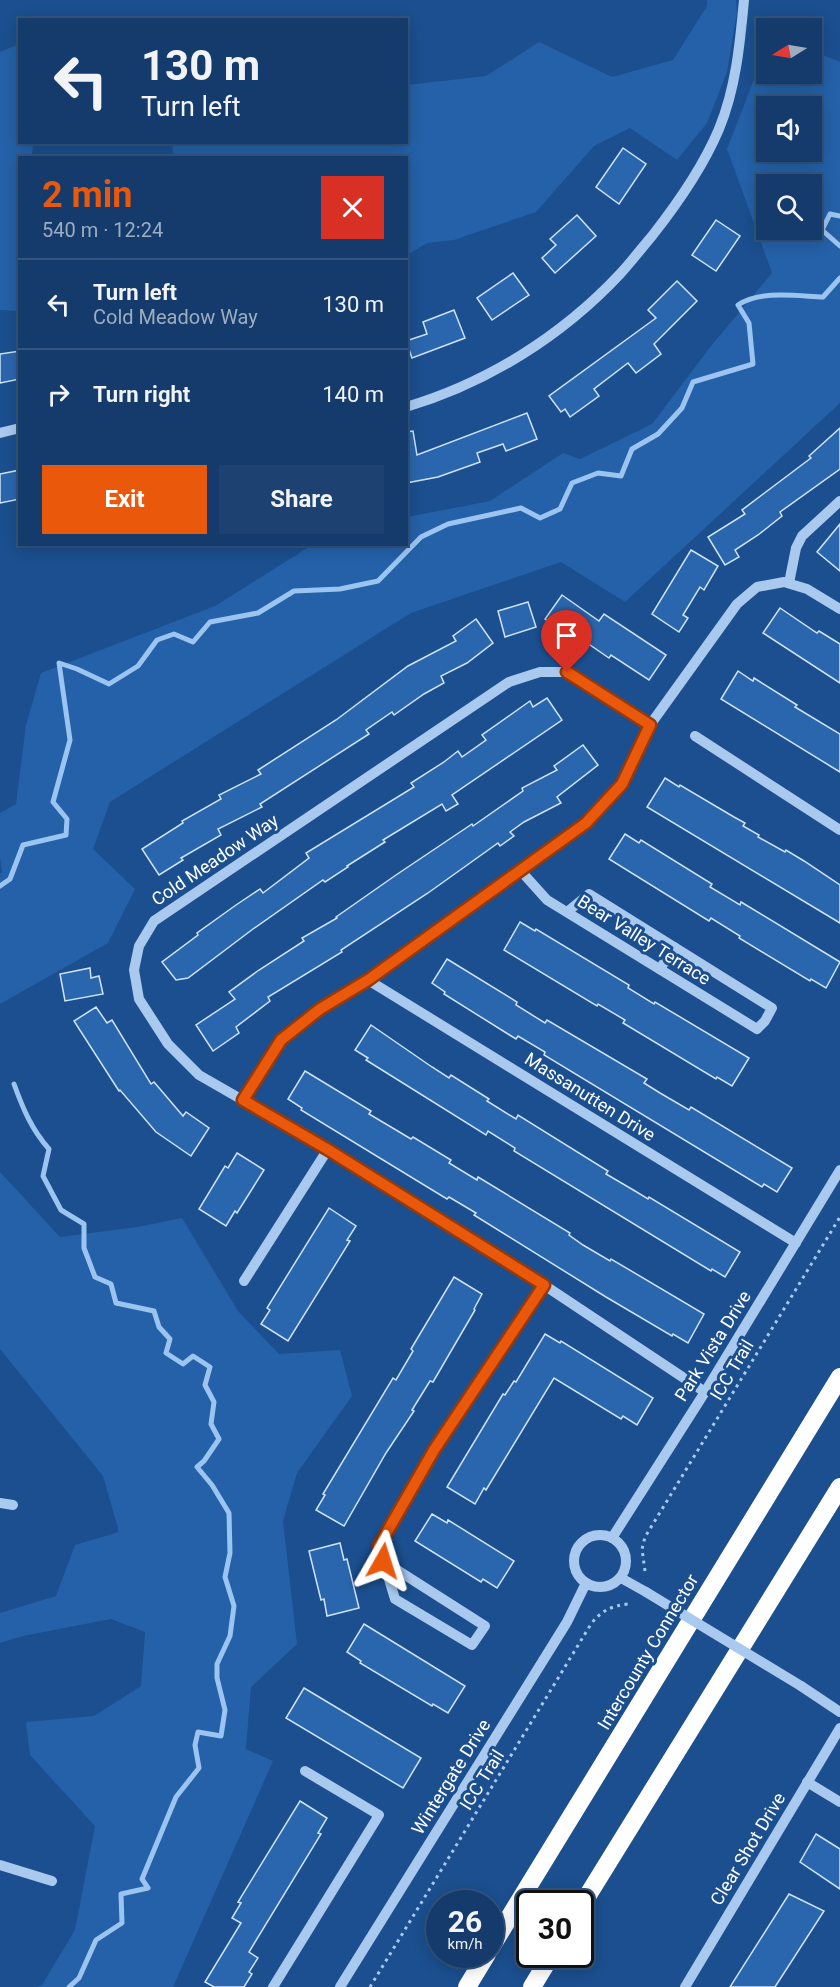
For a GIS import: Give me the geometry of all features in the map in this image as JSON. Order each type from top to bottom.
[{"type":"highway","name":"Intercounty Connector","points":[[504,1926],[840,1377]]},
{"type":"highway","points":[[591,1890],[840,1487]]},
{"type":"highway","points":[[467,1987],[479,1968]]},
{"type":"highway","points":[[532,1987],[544,1968]]},
{"type":"street","points":[[408,405],[432,399],[503,367],[571,320],[620,274],[669,214],[698,171],[719,128],[738,66],[744,0]]},
{"type":"street","points":[[0,433],[18,428]]},
{"type":"street","points":[[789,583],[796,548],[802,536],[840,501]]},
{"type":"street","points":[[243,1100],[281,1040],[320,1009],[368,980],[586,823],[622,784],[650,725],[737,604],[757,587],[789,583],[807,589],[840,609]]},
{"type":"street","name":"Cold Meadow Way","points":[[650,725],[567,672],[540,672],[509,682],[154,921],[138,946],[135,970],[139,999],[168,1044],[199,1075],[327,1149],[544,1285],[705,1392]]},
{"type":"street","points":[[695,736],[840,830]]},
{"type":"street","name":"Bear Valley Terrace","points":[[520,870],[547,900],[757,1029],[765,1021],[772,1008],[674,947]]},
{"type":"street","points":[[567,912],[589,894],[674,947],[660,969]]},
{"type":"street","name":"Massanutten Drive","points":[[368,980],[796,1243]]},
{"type":"street","points":[[244,1281],[327,1149]]},
{"type":"street","name":"Park Vista Drive","points":[[612,1538],[705,1392],[840,1170]]},
{"type":"street","points":[[383,1561],[485,1626],[472,1645],[395,1599],[383,1561],[379,1546],[434,1450],[544,1285]]},
{"type":"street","points":[[0,1503],[13,1505]]},
{"type":"street","points":[[604,1535],[622,1546],[627,1564],[621,1578],[612,1585],[602,1587],[594,1587],[586,1583],[576,1569],[574,1560],[581,1545],[595,1536],[604,1535]]},
{"type":"street","points":[[621,1578],[801,1686],[840,1712]]},
{"type":"street","name":"Wintergate Drive","points":[[340,1987],[567,1622],[586,1583]]},
{"type":"street","name":"Clear Shot Drive","points":[[685,1987],[840,1728]]},
{"type":"street","points":[[273,1987],[379,1815],[305,1771]]},
{"type":"street","points":[[807,1782],[840,1802]]},
{"type":"street","points":[[0,1865],[52,1881]]},
{"type":"path","name":"ICC Trail","points":[[645,1571],[642,1549],[645,1537],[840,1217]]},
{"type":"path","name":"ICC Trail","points":[[370,1987],[591,1624],[606,1609],[628,1604]]},
{"type":"shaded area","points":[[707,0],[736,0],[737,13],[727,72],[707,123],[677,160],[630,128],[594,146],[536,212],[454,240],[427,243],[408,254],[408,156],[168,156],[173,155],[172,144],[408,144],[408,85],[486,76],[539,42],[612,77],[673,60],[707,6]]},
{"type":"shaded area","points":[[18,44],[18,144],[33,144],[32,156],[18,156],[18,311],[0,310],[0,52]]},
{"type":"shaded area","points":[[822,55],[840,62],[840,403],[625,602],[561,562],[411,613],[110,802],[93,849],[135,889],[108,943],[0,1004],[0,874],[2,872],[0,813],[16,804],[26,725],[41,673],[215,606],[310,546],[408,546],[408,517],[490,501],[563,453],[580,459],[652,424],[711,346],[772,273],[760,240],[822,240],[822,174],[756,174],[756,229],[727,149],[755,77],[756,84],[822,84]]},
{"type":"shaded area","points":[[0,1172],[60,1237],[137,1227],[182,1218],[238,1311],[279,1354],[340,1350],[352,1396],[297,1473],[283,1521],[297,1644],[251,1687],[246,1749],[273,1761],[173,1987],[37,1987],[42,1985],[75,1930],[95,1826],[30,1755],[26,1722],[94,1716],[141,1686],[145,1632],[111,1619],[23,1636],[0,1643],[0,1613],[56,1596],[75,1545],[119,1532],[103,1476],[0,1349]]},
{"type":"building","points":[[623,148],[646,164],[619,204],[596,187]]},
{"type":"building","points":[[577,215],[596,236],[555,273],[542,258],[556,245],[550,239]]},
{"type":"building","points":[[716,220],[740,236],[716,271],[692,255]]},
{"type":"building","points":[[513,273],[529,295],[492,320],[477,298]]},
{"type":"building","points":[[677,281],[697,301],[654,344],[661,354],[636,373],[628,363],[594,389],[599,396],[570,417],[565,409],[561,412],[549,396],[656,318],[648,310]]},
{"type":"building","points":[[454,310],[465,338],[412,358],[408,340],[427,334],[423,322]]},
{"type":"building","points":[[18,351],[18,379],[0,383],[0,354]]},
{"type":"building","points":[[527,413],[537,439],[506,451],[503,444],[477,453],[480,462],[438,477],[408,483],[408,432],[413,431],[417,455]]},
{"type":"building","points":[[840,428],[840,469],[780,512],[782,516],[735,550],[739,557],[725,565],[708,537],[745,514],[742,510],[811,458],[809,456]]},
{"type":"building","points":[[18,470],[18,499],[0,503],[0,474]]},
{"type":"building","points":[[840,524],[840,571],[817,552]]},
{"type":"building","points":[[691,550],[718,566],[704,590],[700,587],[683,615],[688,618],[679,632],[652,614]]},
{"type":"building","points":[[562,595],[599,621],[604,614],[666,655],[649,680],[611,655],[609,658],[574,634],[572,637],[545,619]]},
{"type":"building","points":[[528,602],[536,627],[505,637],[498,611]]},
{"type":"building","points":[[780,608],[817,633],[819,631],[840,644],[840,683],[763,633]]},
{"type":"building","points":[[476,619],[493,643],[467,663],[441,676],[444,683],[394,715],[392,712],[366,730],[369,734],[260,804],[262,807],[218,829],[221,835],[181,858],[183,860],[159,875],[142,849],[183,823],[182,821],[221,799],[219,795],[261,774],[258,770],[336,720],[408,666],[456,641],[453,636]]},
{"type":"building","points":[[738,671],[753,681],[754,678],[797,705],[795,707],[840,734],[840,772],[721,699]]},
{"type":"building","points":[[547,698],[562,720],[452,795],[458,804],[446,811],[442,804],[383,840],[385,842],[325,882],[323,880],[188,978],[176,980],[162,962],[236,905],[260,889],[263,893],[309,858],[306,853],[414,787],[411,783],[458,751],[462,757],[486,740],[482,735],[530,701],[533,707]]},
{"type":"building","points":[[583,745],[598,765],[557,797],[561,803],[524,822],[510,832],[514,836],[500,846],[498,843],[428,893],[341,950],[342,952],[268,997],[270,1001],[236,1027],[239,1033],[213,1051],[196,1025],[235,999],[229,992],[304,941],[302,938],[337,918],[396,875],[472,824],[473,826],[523,791],[522,788],[557,770],[554,766]]},
{"type":"building","points":[[665,778],[745,823],[743,826],[759,835],[758,837],[785,852],[786,850],[840,885],[840,923],[647,807]]},
{"type":"building","points":[[625,834],[639,843],[641,840],[712,884],[710,887],[740,905],[741,902],[840,962],[826,988],[811,979],[810,981],[739,938],[740,936],[711,918],[709,921],[609,859]]},
{"type":"building","points":[[520,922],[535,931],[536,929],[629,985],[628,988],[654,1004],[655,1002],[749,1058],[732,1086],[717,1077],[716,1079],[623,1023],[625,1020],[598,1004],[597,1006],[504,950]]},
{"type":"building","points":[[447,959],[517,1002],[516,1005],[545,1023],[547,1020],[647,1079],[644,1083],[660,1093],[689,1110],[691,1107],[792,1168],[777,1192],[764,1184],[762,1187],[544,1055],[545,1052],[518,1036],[516,1039],[444,994],[445,992],[432,983]]},
{"type":"building","points":[[90,968],[91,978],[99,976],[103,994],[65,1001],[60,974]]},
{"type":"building","points":[[96,1007],[107,1023],[112,1020],[151,1084],[154,1082],[183,1116],[186,1112],[209,1128],[191,1156],[156,1132],[119,1091],[74,1021]]},
{"type":"building","points":[[371,1025],[449,1078],[451,1075],[516,1119],[518,1115],[608,1171],[606,1174],[740,1252],[725,1277],[712,1269],[711,1271],[514,1151],[515,1148],[488,1131],[486,1135],[366,1060],[368,1058],[355,1050]]},
{"type":"building","points":[[305,1071],[371,1111],[369,1114],[451,1160],[449,1163],[477,1180],[478,1177],[570,1233],[569,1235],[583,1245],[704,1314],[688,1343],[606,1297],[474,1215],[476,1213],[449,1197],[447,1199],[301,1110],[302,1108],[288,1099]]},
{"type":"building","points":[[237,1153],[264,1170],[237,1213],[235,1211],[226,1226],[199,1209],[225,1166],[228,1168]]},
{"type":"building","points":[[329,1208],[356,1226],[347,1240],[350,1241],[288,1341],[261,1324],[270,1310],[267,1308]]},
{"type":"building","points":[[454,1277],[482,1294],[475,1310],[433,1382],[430,1381],[412,1410],[414,1411],[386,1453],[344,1526],[316,1510],[325,1495],[323,1494],[393,1378],[396,1380],[413,1351],[411,1349]]},
{"type":"building","points":[[545,1334],[560,1343],[561,1341],[653,1398],[637,1425],[623,1416],[621,1419],[554,1378],[486,1490],[484,1488],[475,1504],[447,1487],[503,1394],[505,1395],[514,1381],[516,1382]]},
{"type":"building","points":[[432,1514],[447,1523],[448,1520],[514,1561],[497,1588],[483,1579],[481,1582],[415,1541]]},
{"type":"building","points":[[340,1543],[344,1560],[347,1559],[359,1608],[327,1616],[309,1551]]},
{"type":"building","points":[[364,1624],[465,1686],[448,1713],[433,1704],[432,1706],[360,1663],[361,1661],[347,1652]]},
{"type":"building","points":[[304,1688],[421,1758],[403,1788],[286,1718]]},
{"type":"building","points":[[300,1801],[327,1818],[318,1833],[321,1834],[249,1952],[258,1958],[249,1972],[252,1974],[244,1987],[214,1987],[205,1982],[241,1923],[232,1918],[241,1903],[238,1902]]},
{"type":"building","points":[[816,1834],[840,1849],[840,1889],[800,1862]]},
{"type":"building","points":[[789,1894],[824,1911],[775,1987],[730,1987]]},
{"type":"waterway","points":[[840,216],[830,214],[822,230],[840,246]]},
{"type":"waterway","points":[[0,886],[10,879],[23,845],[66,835],[67,819],[53,802],[70,740],[59,663],[109,684],[138,666],[157,640],[174,634],[193,642],[210,622],[258,613],[294,591],[340,589],[378,581],[421,537],[448,524],[521,508],[540,518],[560,509],[572,483],[598,473],[621,476],[632,449],[658,434],[682,408],[693,382],[753,364],[749,323],[738,305],[757,297],[790,295],[823,297],[840,278]]},
{"type":"waterway","points":[[14,1084],[28,1119],[49,1149],[43,1176],[61,1210],[84,1224],[84,1248],[95,1277],[111,1284],[116,1303],[154,1311],[159,1327],[170,1339],[166,1353],[183,1364],[193,1356],[210,1367],[205,1385],[214,1402],[211,1424],[219,1439],[197,1467],[212,1485],[229,1513],[230,1553],[225,1577],[234,1606],[230,1636],[217,1664],[217,1678],[225,1710],[221,1736],[198,1732],[195,1745],[199,1768],[176,1797],[142,1879],[148,1888],[121,1894],[122,1923],[96,1940],[79,1978],[69,1987]]},
{"type":"route","points":[[383,1561],[379,1546],[434,1450],[544,1285],[327,1149],[243,1100],[281,1040],[320,1009],[368,980],[586,823],[622,784],[650,725],[567,672]]}]
